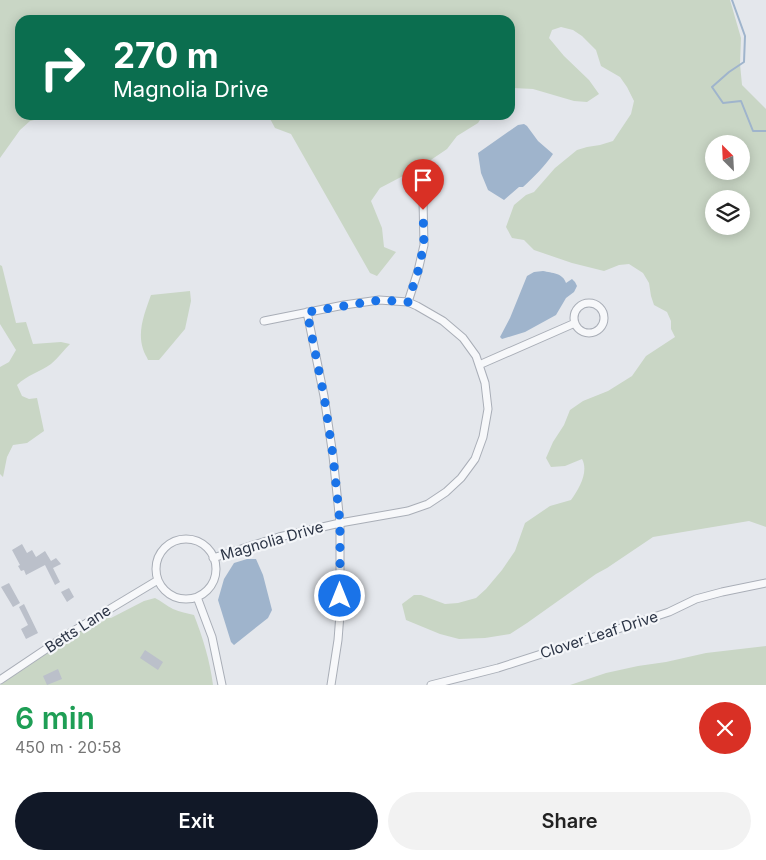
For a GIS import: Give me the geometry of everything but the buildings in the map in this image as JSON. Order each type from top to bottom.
[{"type":"street","points":[[408,302],[424,245],[423,200]]},
{"type":"street","name":"Magnolia Drive","points":[[213,558],[279,537],[340,523],[408,511],[428,504],[462,478],[475,459],[483,437],[488,409],[485,383],[476,356],[463,338],[443,321],[408,302],[380,300],[264,321]]},
{"type":"street","points":[[582,305],[596,305],[603,313],[601,327],[593,332],[584,332],[575,323],[574,316],[582,305]]},
{"type":"street","points":[[307,312],[324,396],[340,523],[340,614],[331,685]]},
{"type":"street","points":[[479,365],[575,323]]},
{"type":"street","points":[[190,539],[198,542],[206,546],[213,558],[216,570],[214,578],[204,593],[197,597],[188,599],[170,595],[163,589],[158,580],[156,563],[165,547],[172,542],[190,539]]},
{"type":"street","name":"Betts Lane","points":[[0,680],[70,633],[158,580]]},
{"type":"street","name":"Clover Leaf Drive","points":[[431,685],[498,668],[636,624],[669,612],[696,599],[766,583]]},
{"type":"street","points":[[197,597],[212,637],[222,685]]},
{"type":"green space","points":[[0,0],[730,0],[741,38],[740,64],[742,85],[766,109],[766,527],[749,521],[653,537],[510,634],[485,638],[459,639],[440,634],[406,620],[402,604],[414,595],[421,595],[445,604],[476,598],[502,570],[515,551],[525,523],[550,506],[571,500],[580,486],[584,475],[582,459],[565,466],[551,467],[546,458],[570,410],[583,401],[608,391],[632,376],[646,356],[675,337],[667,312],[654,305],[649,283],[643,273],[629,264],[619,265],[604,271],[572,263],[534,250],[524,240],[512,238],[506,227],[514,205],[526,195],[534,192],[555,168],[577,150],[613,141],[631,114],[634,101],[627,87],[620,77],[601,66],[596,50],[573,30],[561,27],[552,30],[549,38],[564,56],[589,80],[599,94],[587,102],[574,101],[533,89],[515,88],[515,15],[15,15],[15,120],[34,120],[30,121],[20,130],[0,158]]},
{"type":"green space","points":[[271,120],[480,120],[457,136],[447,149],[422,166],[380,188],[371,201],[382,228],[384,247],[396,252],[377,276],[370,273],[291,134],[275,128]]},
{"type":"green space","points":[[0,265],[2,266],[16,323],[26,322],[33,344],[61,342],[70,344],[51,364],[17,385],[22,396],[29,399],[37,398],[44,431],[27,443],[13,445],[7,457],[3,477],[0,474],[0,367],[9,362],[16,350],[0,324]]},
{"type":"green space","points":[[190,291],[191,301],[185,329],[159,360],[148,360],[141,342],[141,335],[142,322],[151,295]]},
{"type":"green space","points":[[155,598],[173,609],[194,615],[206,650],[213,685],[0,685],[101,617],[111,618],[144,601]]},
{"type":"green space","points":[[766,646],[766,685],[570,685],[606,673],[638,666],[706,653]]},
{"type":"water","points":[[524,124],[538,141],[553,154],[523,187],[519,187],[504,200],[488,190],[481,173],[478,153],[518,125]]},
{"type":"water","points":[[543,271],[560,275],[566,283],[572,279],[577,286],[574,292],[566,298],[556,315],[525,332],[502,339],[500,337],[527,276],[534,272]]},
{"type":"water","points":[[247,559],[256,559],[263,575],[272,610],[268,618],[234,645],[231,642],[218,600],[224,579],[234,563]]},
{"type":"waterway","points":[[732,0],[745,36],[744,62],[712,87],[723,103],[741,101],[753,131],[766,131]]},
{"type":"route","points":[[340,596],[340,523],[333,456],[324,396],[307,312],[380,300],[408,302],[424,245],[423,210]]}]
